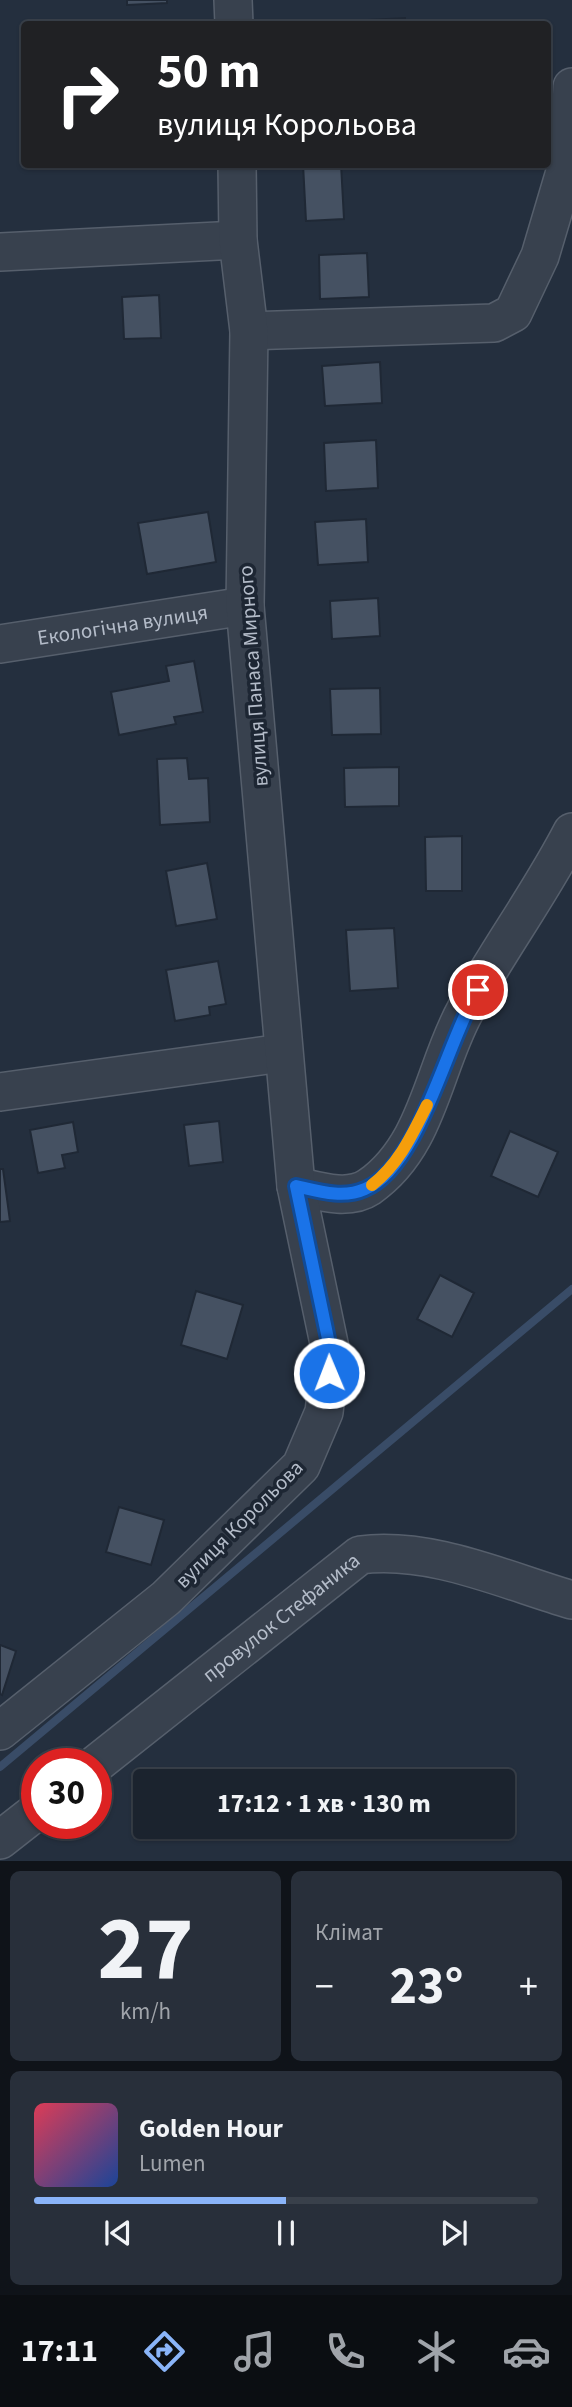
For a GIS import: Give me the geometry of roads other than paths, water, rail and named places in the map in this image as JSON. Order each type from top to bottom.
[{"type":"street","points":[[233,0],[234,21]]},
{"type":"street","points":[[249,331],[494,323],[513,313],[540,256],[567,165],[572,87]]},
{"type":"street","name":"вулиця Панаса Мирного","points":[[237,168],[238,240],[249,331],[245,606],[282,1053],[296,1186]]},
{"type":"street","points":[[0,252],[238,240]]},
{"type":"street","name":"Екологічна вулиця","points":[[0,645],[245,606]]},
{"type":"street","points":[[296,1186],[338,1195],[365,1189],[389,1172],[409,1143],[435,1089],[463,1014],[572,832]]},
{"type":"street","points":[[0,1092],[282,1053]]},
{"type":"street","name":"вулиця Корольова","points":[[0,1731],[166,1598],[301,1466],[324,1412],[331,1353],[296,1186]]},
{"type":"street","name":"провулок Стефаника","points":[[112,1751],[360,1555],[391,1551],[426,1556],[572,1600]]},
{"type":"street","points":[[0,1840],[21,1824]]},
{"type":"waterway","points":[[0,1767],[572,1289]]}]
